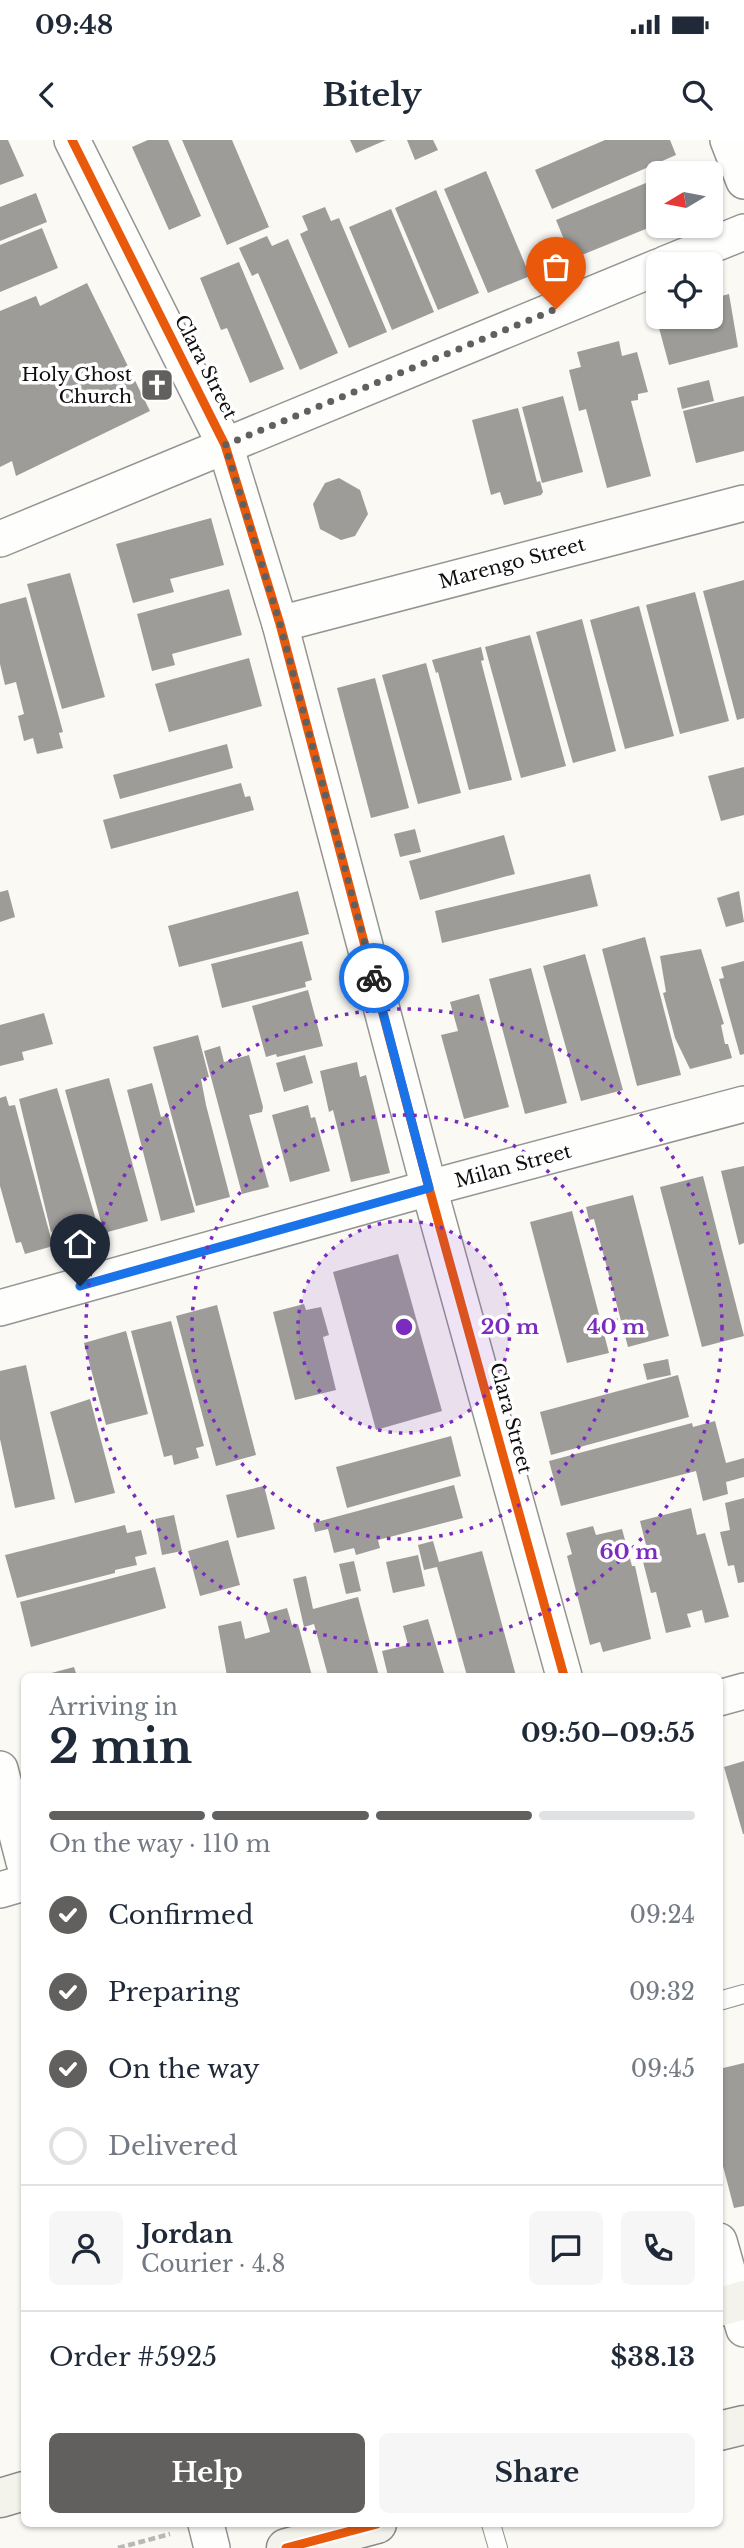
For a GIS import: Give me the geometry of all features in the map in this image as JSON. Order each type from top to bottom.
[{"type":"main road","points":[[723,2430],[744,2425]]},
{"type":"main road","points":[[0,2498],[21,2492]]},
{"type":"main road","points":[[286,2548],[366,2527]]},
{"type":"street","name":"Clara Street","points":[[72,140],[225,445],[280,624],[429,1188],[563,1673]]},
{"type":"street","points":[[728,140],[744,181]]},
{"type":"street","points":[[695,252],[744,232]]},
{"type":"street","points":[[0,539],[646,272]]},
{"type":"street","name":"Marengo Street","points":[[280,624],[744,503]]},
{"type":"street","name":"Milan Street","points":[[0,1308],[429,1188],[744,1104]]},
{"type":"street","points":[[723,1697],[744,1691]]},
{"type":"street","points":[[0,1769],[21,1850]]},
{"type":"street","points":[[0,1890],[21,1884]]},
{"type":"street","points":[[723,2257],[736,2310]]},
{"type":"street","points":[[207,2527],[212,2548]]},
{"type":"lane","points":[[723,2000],[744,1994]]},
{"type":"lane","points":[[492,2527],[498,2548]]},
{"type":"path","points":[[118,2548],[170,2534]]},
{"type":"building","points":[[0,140],[8,140],[24,176],[0,185]]},
{"type":"building","points":[[148,140],[168,140],[201,216],[169,230],[132,147]]},
{"type":"building","points":[[182,140],[232,140],[269,227],[227,245]]},
{"type":"building","points":[[350,140],[386,140],[356,153]]},
{"type":"building","points":[[407,140],[433,140],[438,150],[415,160]]},
{"type":"building","points":[[605,140],[670,140],[676,155],[662,161],[646,161],[646,168],[552,209],[535,170]]},
{"type":"building","points":[[486,171],[530,276],[488,293],[444,189]]},
{"type":"building","points":[[646,183],[646,229],[572,259],[556,220]]},
{"type":"building","points":[[436,190],[479,293],[438,310],[395,208]]},
{"type":"building","points":[[36,193],[47,222],[0,241],[0,207]]},
{"type":"building","points":[[325,207],[331,221],[339,218],[387,332],[349,348],[300,234],[308,230],[302,216]]},
{"type":"building","points":[[391,209],[434,312],[392,330],[349,227]]},
{"type":"building","points":[[42,228],[58,268],[0,292],[0,245]]},
{"type":"building","points":[[267,236],[272,246],[288,239],[338,353],[300,370],[258,273],[252,276],[239,248]]},
{"type":"building","points":[[239,262],[284,369],[250,383],[227,328],[221,330],[200,278]]},
{"type":"building","points":[[87,283],[150,411],[16,476],[12,461],[0,467],[0,311],[36,296],[40,306]]},
{"type":"building","points":[[729,294],[738,347],[669,365],[659,329],[723,329],[723,296]]},
{"type":"building","points":[[619,341],[622,356],[637,352],[648,392],[638,394],[638,400],[631,401],[651,476],[607,488],[586,409],[579,411],[569,370],[581,367],[577,352]]},
{"type":"building","points":[[709,380],[714,401],[682,409],[677,388]]},
{"type":"building","points":[[563,396],[583,472],[542,483],[522,407]]},
{"type":"building","points":[[744,396],[744,451],[696,463],[683,411]]},
{"type":"building","points":[[518,408],[537,482],[540,481],[543,492],[541,495],[504,505],[500,492],[491,495],[472,420]]},
{"type":"building","points":[[339,478],[360,490],[368,514],[355,536],[341,540],[320,529],[313,504],[325,483]]},
{"type":"building","points":[[211,518],[224,565],[170,579],[174,592],[133,603],[116,544]]},
{"type":"building","points":[[70,573],[105,697],[62,709],[27,584]]},
{"type":"building","points":[[744,580],[744,718],[737,720],[703,591]]},
{"type":"building","points":[[229,589],[242,635],[172,654],[175,665],[152,671],[137,614]]},
{"type":"building","points":[[695,592],[729,721],[680,734],[646,605]]},
{"type":"building","points":[[26,597],[63,732],[59,733],[63,748],[37,754],[33,738],[24,741],[18,716],[24,714],[16,682],[5,685],[0,664],[0,604]]},
{"type":"building","points":[[639,606],[674,736],[625,749],[590,620]]},
{"type":"building","points":[[582,619],[616,751],[573,763],[536,632]]},
{"type":"building","points":[[530,635],[566,766],[521,778],[485,647]]},
{"type":"building","points":[[481,647],[484,660],[481,661],[512,780],[469,790],[438,672],[436,673],[432,660]]},
{"type":"building","points":[[249,658],[262,706],[169,732],[155,684]]},
{"type":"building","points":[[426,663],[461,793],[418,804],[382,675]]},
{"type":"building","points":[[375,678],[409,808],[371,818],[337,688]]},
{"type":"building","points":[[227,744],[233,768],[120,799],[113,775]]},
{"type":"building","points":[[744,767],[744,815],[721,821],[708,776]]},
{"type":"building","points":[[241,783],[245,797],[250,796],[254,810],[111,849],[103,820]]},
{"type":"building","points":[[415,829],[421,852],[400,857],[394,834]]},
{"type":"building","points":[[504,835],[515,874],[420,900],[409,861]]},
{"type":"building","points":[[590,874],[598,906],[442,943],[435,911]]},
{"type":"building","points":[[8,890],[15,917],[0,922],[0,892]]},
{"type":"building","points":[[298,891],[309,934],[179,967],[168,926]]},
{"type":"building","points":[[739,891],[744,922],[726,927],[717,898]]},
{"type":"building","points":[[645,937],[681,1075],[637,1086],[602,949]]},
{"type":"building","points":[[302,941],[312,980],[305,982],[306,987],[222,1008],[211,964]]},
{"type":"building","points":[[701,949],[724,1024],[721,1025],[725,1044],[728,1044],[732,1058],[690,1069],[675,1038],[663,993],[666,992],[660,956]]},
{"type":"building","points":[[585,954],[623,1090],[581,1101],[543,966]]},
{"type":"building","points":[[744,961],[744,1054],[740,1055],[719,979],[724,978],[721,967]]},
{"type":"building","points":[[531,968],[567,1103],[525,1114],[489,979]]},
{"type":"building","points":[[308,990],[323,1046],[266,1057],[252,1006]]},
{"type":"building","points":[[479,994],[509,1107],[464,1119],[441,1035],[458,1031],[450,1002]]},
{"type":"building","points":[[44,1013],[53,1044],[22,1052],[24,1060],[0,1066],[0,1025]]},
{"type":"building","points":[[198,1035],[209,1077],[201,1079],[206,1105],[230,1197],[196,1206],[153,1047]]},
{"type":"building","points":[[220,1046],[224,1062],[249,1055],[263,1107],[262,1112],[249,1115],[269,1187],[242,1194],[204,1051]]},
{"type":"building","points":[[305,1055],[313,1083],[284,1092],[276,1063]]},
{"type":"building","points":[[357,1062],[360,1077],[366,1075],[390,1173],[351,1182],[333,1110],[329,1112],[320,1071]]},
{"type":"building","points":[[109,1078],[148,1221],[104,1233],[65,1090]]},
{"type":"building","points":[[152,1083],[161,1117],[168,1115],[195,1212],[161,1221],[127,1090]]},
{"type":"building","points":[[57,1088],[96,1220],[51,1232],[19,1099]]},
{"type":"building","points":[[6,1096],[9,1106],[15,1105],[53,1246],[25,1254],[21,1242],[16,1243],[0,1186],[0,1098]]},
{"type":"building","points":[[308,1105],[311,1118],[315,1117],[330,1171],[290,1182],[272,1115]]},
{"type":"building","points":[[744,1166],[744,1243],[739,1245],[721,1171]]},
{"type":"building","points":[[703,1176],[744,1336],[702,1347],[660,1187]]},
{"type":"building","points":[[633,1195],[669,1336],[628,1347],[594,1219],[589,1220],[586,1207]]},
{"type":"building","points":[[572,1211],[609,1353],[567,1363],[530,1222]]},
{"type":"building","points":[[398,1254],[442,1411],[376,1430],[333,1272]]},
{"type":"building","points":[[304,1304],[306,1310],[321,1307],[329,1335],[323,1337],[336,1390],[295,1400],[273,1312]]},
{"type":"building","points":[[217,1305],[256,1455],[216,1466],[176,1316]]},
{"type":"building","points":[[171,1321],[204,1446],[196,1448],[199,1458],[174,1465],[172,1455],[164,1457],[131,1331]]},
{"type":"building","points":[[126,1331],[148,1414],[106,1425],[84,1343]]},
{"type":"building","points":[[668,1359],[671,1375],[647,1380],[643,1364]]},
{"type":"building","points":[[26,1365],[55,1499],[15,1508],[0,1439],[0,1371]]},
{"type":"building","points":[[678,1375],[689,1417],[551,1455],[540,1412]]},
{"type":"building","points":[[90,1399],[115,1493],[75,1503],[50,1412]]},
{"type":"building","points":[[715,1421],[726,1463],[744,1458],[744,1477],[726,1482],[728,1494],[703,1501],[696,1471],[561,1506],[549,1461],[692,1423],[693,1427]]},
{"type":"building","points":[[451,1436],[461,1476],[347,1508],[336,1467]]},
{"type":"building","points":[[454,1485],[463,1518],[378,1540],[380,1548],[356,1555],[354,1548],[334,1553],[328,1529],[315,1532],[313,1523]]},
{"type":"building","points":[[264,1486],[275,1529],[237,1538],[226,1495]]},
{"type":"building","points":[[744,1498],[744,1582],[738,1583],[734,1565],[728,1566],[720,1532],[730,1530],[725,1503]]},
{"type":"building","points":[[691,1508],[697,1535],[705,1533],[729,1617],[705,1623],[702,1610],[687,1614],[691,1627],[666,1633],[656,1592],[651,1593],[640,1550],[647,1549],[640,1521]]},
{"type":"building","points":[[174,1515],[182,1551],[162,1555],[155,1519]]},
{"type":"building","points":[[125,1525],[127,1533],[141,1530],[147,1554],[135,1557],[137,1565],[17,1598],[5,1555]]},
{"type":"building","points":[[593,1526],[596,1535],[622,1529],[632,1566],[635,1566],[651,1639],[603,1652],[600,1642],[590,1645],[567,1556],[572,1554],[566,1533]]},
{"type":"building","points":[[228,1540],[240,1585],[200,1596],[188,1551]]},
{"type":"building","points":[[433,1541],[439,1562],[482,1551],[515,1673],[466,1673],[437,1567],[424,1570],[418,1545]]},
{"type":"building","points":[[418,1555],[425,1586],[393,1593],[386,1562]]},
{"type":"building","points":[[354,1561],[361,1591],[346,1594],[339,1564]]},
{"type":"building","points":[[155,1567],[166,1608],[31,1647],[20,1602]]},
{"type":"building","points":[[306,1576],[313,1609],[358,1597],[378,1673],[327,1673],[314,1624],[304,1627],[293,1579]]},
{"type":"building","points":[[287,1608],[292,1625],[298,1624],[311,1673],[226,1673],[218,1626],[241,1621],[245,1639],[270,1632],[265,1614]]},
{"type":"building","points":[[428,1619],[444,1673],[387,1673],[382,1651],[408,1645],[403,1626]]},
{"type":"building","points":[[74,1667],[76,1673],[51,1673]]},
{"type":"building","points":[[744,1761],[744,1834],[743,1834],[724,1767]]},
{"type":"building","points":[[744,2063],[744,2206],[734,2208],[723,2166],[723,2068]]},
{"type":"cycle path","points":[[72,140],[225,445],[280,624],[429,1188],[563,1673]]},
{"type":"cycle path","points":[[286,2548],[366,2527]]},
{"type":"way so far","points":[[374,978],[280,624],[225,445],[556,309]]},
{"type":"place","name":"Holy Ghost Church","points":[[157,385]]},
{"type":"route","points":[[80,1286],[429,1188],[374,978]]}]
